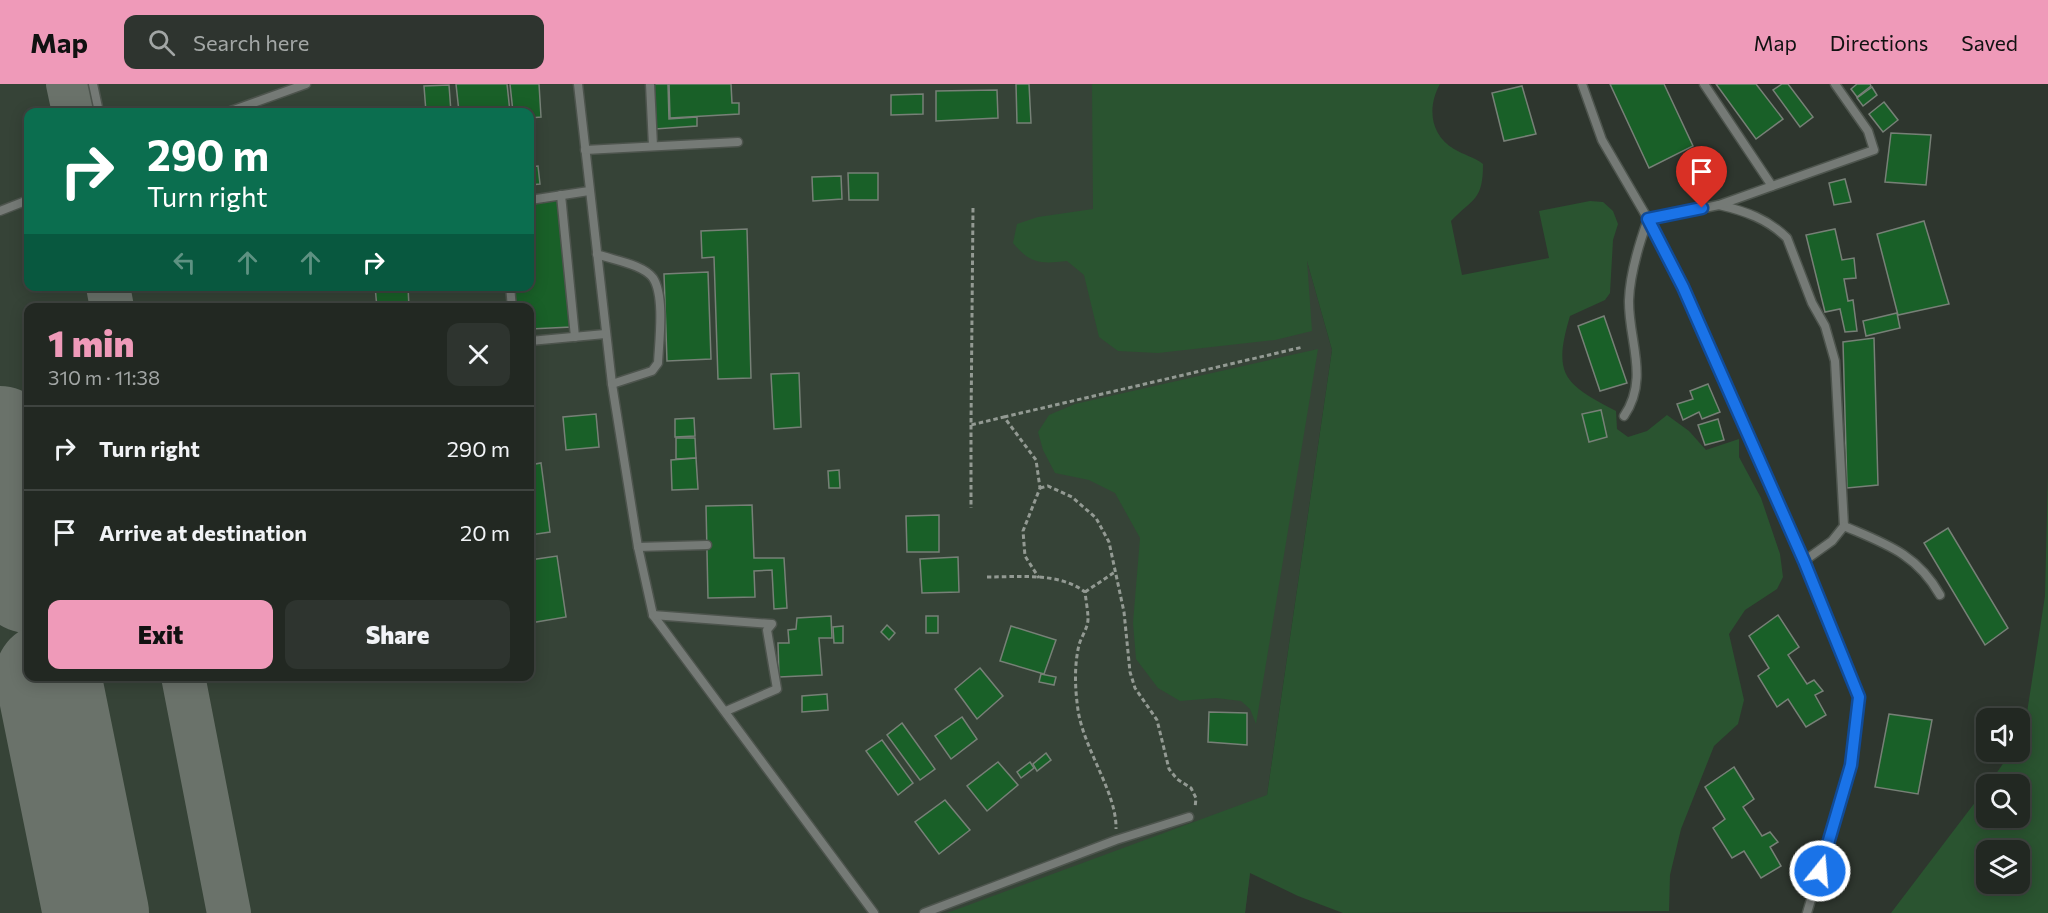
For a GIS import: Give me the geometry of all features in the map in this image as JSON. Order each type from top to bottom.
[{"type":"lane","points":[[93,84],[98,108]]},
{"type":"lane","points":[[239,108],[306,84]]},
{"type":"lane","points":[[578,84],[612,384],[638,547],[653,615],[874,913]]},
{"type":"lane","points":[[650,84],[653,147]]},
{"type":"lane","points":[[1582,84],[1602,140],[1648,219],[1683,287],[1804,561],[1859,697],[1851,765],[1807,913]]},
{"type":"lane","points":[[1704,84],[1772,186]]},
{"type":"lane","points":[[1648,219],[1719,205],[1874,150],[1868,131],[1835,84]]},
{"type":"lane","points":[[585,150],[738,142]]},
{"type":"lane","points":[[534,199],[590,191]]},
{"type":"lane","points":[[561,195],[575,337]]},
{"type":"lane","points":[[0,211],[24,202]]},
{"type":"lane","points":[[1719,205],[1739,210],[1773,225],[1787,238],[1812,303],[1825,326],[1835,361],[1844,526],[1832,541],[1804,561]]},
{"type":"lane","points":[[1624,416],[1636,391],[1638,373],[1629,319],[1629,297],[1640,242],[1648,219]]},
{"type":"lane","points":[[597,254],[643,270],[653,278],[658,293],[658,363],[652,371],[612,384]]},
{"type":"lane","points":[[534,341],[605,334]]},
{"type":"lane","points":[[1844,526],[1913,559],[1930,577],[1941,595]]},
{"type":"lane","points":[[638,547],[706,545]]},
{"type":"lane","points":[[653,615],[772,624],[767,630],[777,689],[726,711]]},
{"type":"lane","points":[[924,913],[1116,840],[1189,817]]},
{"type":"path","points":[[971,508],[973,208]]},
{"type":"path","points":[[971,425],[1303,347]]},
{"type":"path","points":[[1004,417],[1036,460],[1040,488],[1023,531],[1025,556],[1039,578]]},
{"type":"path","points":[[1040,488],[1048,486],[1072,497],[1096,518],[1109,542],[1124,612],[1132,680],[1142,700],[1157,720],[1169,769],[1177,779],[1191,788],[1196,798],[1195,809],[1189,817]]},
{"type":"path","points":[[1085,592],[1115,572]]},
{"type":"path","points":[[987,577],[1039,578],[1072,582],[1085,592],[1088,621],[1079,644],[1077,661],[1078,707],[1082,735],[1116,819],[1116,840]]},
{"type":"shaded area","points":[[0,84],[1241,84],[1306,257],[1332,350],[1267,795],[1250,873],[1245,913],[0,913]]},
{"type":"green space","points":[[1092,84],[1440,84],[1432,111],[1440,136],[1454,149],[1483,164],[1479,192],[1471,203],[1451,221],[1462,275],[1549,258],[1539,211],[1590,201],[1603,202],[1613,211],[1618,224],[1613,240],[1610,293],[1605,300],[1570,316],[1562,352],[1567,376],[1585,393],[1616,411],[1617,429],[1628,437],[1647,431],[1667,415],[1689,431],[1706,450],[1739,439],[1739,457],[1761,498],[1780,554],[1783,577],[1777,589],[1745,610],[1729,634],[1744,700],[1738,724],[1714,746],[1681,829],[1670,875],[1669,911],[1343,913],[1298,896],[1250,873],[1245,913],[947,913],[1267,795],[1332,350],[1307,261],[1312,331],[1275,340],[1158,353],[1118,351],[1099,337],[1084,275],[1067,261],[1037,261],[1019,250],[1013,243],[1017,224],[1038,217],[1093,209]]},
{"type":"green space","points":[[1318,349],[1256,724],[1250,709],[1241,701],[1216,698],[1180,701],[1158,688],[1136,659],[1133,623],[1140,538],[1115,493],[1089,480],[1055,473],[1043,450],[1038,432],[1049,415],[1075,404]]},
{"type":"green space","points":[[2048,472],[2048,913],[1891,913],[1976,801],[1976,828],[2030,828],[2030,774],[1996,774],[2004,762],[2030,762],[2030,708],[2028,708],[2045,596]]},
{"type":"building","points":[[456,84],[507,84],[510,108],[459,108]]},
{"type":"building","points":[[510,84],[539,84],[541,117],[534,118],[534,108],[513,108]]},
{"type":"building","points":[[653,84],[668,84],[669,119],[697,117],[697,126],[655,129]]},
{"type":"building","points":[[669,84],[731,84],[732,103],[739,103],[739,114],[670,118]]},
{"type":"building","points":[[1016,84],[1029,84],[1031,123],[1017,123]]},
{"type":"building","points":[[1610,84],[1664,84],[1693,146],[1649,168]]},
{"type":"building","points":[[1716,84],[1756,84],[1783,119],[1756,139]]},
{"type":"building","points":[[1782,84],[1788,84],[1813,117],[1800,127],[1773,90]]},
{"type":"building","points":[[1857,84],[1870,84],[1871,86],[1857,97],[1851,89]]},
{"type":"building","points":[[449,85],[451,108],[426,108],[424,86]]},
{"type":"building","points":[[1522,86],[1536,134],[1504,141],[1492,93]]},
{"type":"building","points":[[1872,87],[1877,95],[1863,106],[1857,98]]},
{"type":"building","points":[[997,90],[998,118],[936,121],[936,91]]},
{"type":"building","points":[[923,94],[923,114],[891,115],[891,95]]},
{"type":"building","points":[[1884,102],[1898,120],[1883,132],[1869,114]]},
{"type":"building","points":[[1891,133],[1931,135],[1926,185],[1885,182]]},
{"type":"building","points":[[534,166],[538,166],[540,184],[534,185]]},
{"type":"building","points":[[848,173],[878,173],[878,200],[849,200]]},
{"type":"building","points":[[841,176],[842,199],[813,201],[812,177]]},
{"type":"building","points":[[1845,179],[1851,202],[1834,205],[1829,183]]},
{"type":"building","points":[[558,199],[571,327],[534,329],[534,303],[515,303],[513,291],[534,291],[534,202]]},
{"type":"building","points":[[1924,221],[1949,304],[1898,315],[1877,234]]},
{"type":"building","points":[[747,229],[751,378],[718,379],[714,257],[702,258],[701,231]]},
{"type":"building","points":[[1835,229],[1842,260],[1854,258],[1856,278],[1844,279],[1848,301],[1853,300],[1857,331],[1845,332],[1840,309],[1825,312],[1806,235]]},
{"type":"building","points":[[708,272],[711,359],[667,361],[664,274]]},
{"type":"building","points":[[375,291],[408,291],[409,303],[377,303]]},
{"type":"building","points":[[1897,313],[1900,328],[1866,336],[1863,321]]},
{"type":"building","points":[[1604,316],[1627,383],[1600,391],[1578,326]]},
{"type":"building","points":[[1874,338],[1878,485],[1847,488],[1843,342]]},
{"type":"building","points":[[799,373],[801,427],[774,429],[771,374]]},
{"type":"building","points":[[1708,384],[1720,412],[1702,419],[1699,412],[1683,420],[1677,404],[1693,399],[1690,391]]},
{"type":"building","points":[[1601,410],[1607,437],[1589,442],[1582,414]]},
{"type":"building","points":[[596,414],[599,447],[566,450],[563,417]]},
{"type":"building","points":[[694,418],[695,436],[675,437],[675,419]]},
{"type":"building","points":[[1718,419],[1724,440],[1705,445],[1698,425]]},
{"type":"building","points":[[676,438],[695,438],[696,458],[676,459]]},
{"type":"building","points":[[696,458],[698,489],[672,490],[671,460]]},
{"type":"building","points":[[541,463],[550,532],[534,534],[534,464]]},
{"type":"building","points":[[839,470],[840,488],[829,488],[828,471]]},
{"type":"building","points":[[752,505],[754,558],[784,558],[787,608],[774,609],[772,570],[754,571],[755,597],[708,598],[706,506]]},
{"type":"building","points":[[939,515],[939,552],[907,552],[906,516]]},
{"type":"building","points":[[1948,528],[2008,628],[1985,645],[1924,543]]},
{"type":"building","points":[[557,556],[566,617],[534,622],[534,559]]},
{"type":"building","points":[[958,557],[959,592],[922,593],[920,559]]},
{"type":"building","points":[[1778,615],[1799,647],[1788,655],[1807,684],[1814,680],[1823,691],[1815,695],[1826,715],[1806,727],[1788,699],[1777,707],[1758,676],[1769,668],[1749,636]]},
{"type":"building","points":[[831,616],[832,638],[819,638],[822,675],[779,677],[778,643],[789,643],[788,630],[796,629],[797,618]]},
{"type":"building","points":[[926,616],[938,616],[938,633],[926,633]]},
{"type":"building","points":[[887,625],[895,633],[889,640],[881,632]]},
{"type":"building","points":[[843,626],[843,643],[834,643],[833,627]]},
{"type":"building","points":[[1011,626],[1056,640],[1044,674],[1000,661]]},
{"type":"building","points":[[980,668],[1003,696],[977,719],[955,689]]},
{"type":"building","points":[[1041,674],[1056,677],[1054,685],[1039,682]]},
{"type":"building","points":[[827,694],[828,710],[802,712],[802,696]]},
{"type":"building","points":[[1209,712],[1247,713],[1247,745],[1208,742]]},
{"type":"building","points":[[1889,714],[1932,720],[1918,794],[1875,787]]},
{"type":"building","points":[[962,717],[977,739],[951,759],[935,736]]},
{"type":"building","points":[[902,723],[935,769],[920,780],[887,735]]},
{"type":"building","points":[[882,740],[913,783],[898,795],[866,751]]},
{"type":"building","points":[[1046,753],[1051,760],[1037,771],[1033,764]]},
{"type":"building","points":[[998,762],[1018,785],[987,811],[967,786]]},
{"type":"building","points":[[1030,762],[1034,768],[1021,778],[1017,772]]},
{"type":"building","points":[[1734,767],[1754,799],[1743,807],[1762,836],[1770,832],[1778,842],[1770,847],[1781,866],[1761,878],[1744,851],[1732,858],[1713,828],[1725,819],[1705,787]]},
{"type":"building","points":[[945,800],[970,830],[939,854],[915,822]]},
{"type":"taxiway","points":[[68,84],[73,108]]},
{"type":"taxiway","points":[[109,291],[111,303]]},
{"type":"taxiway","points":[[184,681],[229,913]]},
{"type":"runway","points":[[0,439],[24,560]]},
{"type":"runway","points":[[49,681],[96,913]]},
{"type":"route","points":[[1702,208],[1648,219],[1683,287],[1804,561],[1859,697],[1851,765],[1820,871]]}]
